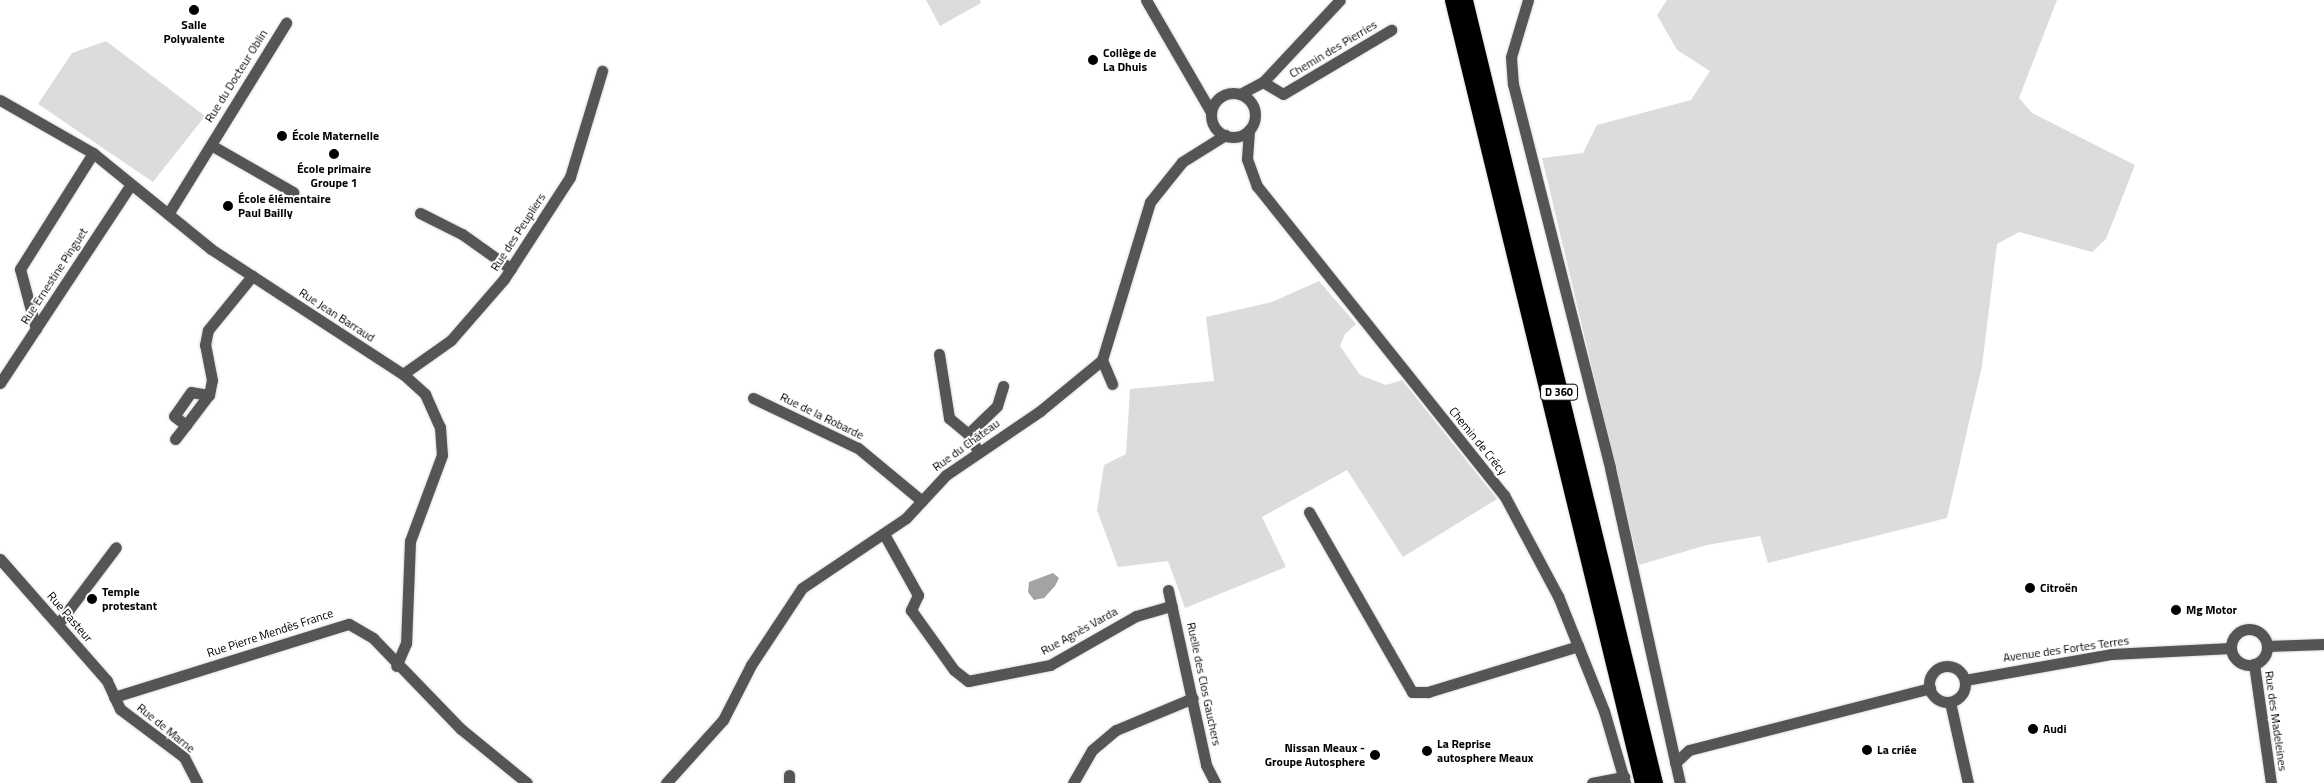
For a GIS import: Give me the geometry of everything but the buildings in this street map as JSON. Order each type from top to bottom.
[{"type":"highway","name":"D 360","points":[[1454,1],[1642,783]]},
{"type":"highway","name":"D 360","points":[[1454,1],[1654,783]]},
{"type":"street","points":[[1146,0],[1211,112],[1215,127],[1227,136]]},
{"type":"street","points":[[1197,87],[1225,94],[1240,94],[1263,82],[1340,0]]},
{"type":"street","points":[[1528,0],[1516,27],[1511,57],[1513,84],[1610,468],[1680,783]]},
{"type":"street","name":"Rue du Docteur Oblin","points":[[168,214],[286,23]]},
{"type":"street","name":"Chemin des Pierries","points":[[1263,82],[1283,94],[1391,30]]},
{"type":"street","name":"Rue des Peupliers","points":[[404,374],[451,340],[487,303],[511,269],[570,177],[602,70]]},
{"type":"street","points":[[1112,384],[1102,360],[1150,202],[1182,162],[1227,136],[1249,130],[1263,82]]},
{"type":"street","points":[[1211,112],[1225,94]]},
{"type":"street","points":[[1240,94],[1254,108]]},
{"type":"street","name":"Rue Jean Barraud","points":[[0,100],[24,110],[93,153],[168,214],[252,276],[404,374],[434,409],[442,445],[439,467],[410,541],[406,643],[396,666]]},
{"type":"street","name":"Chemin de Crécy","points":[[1247,159],[1249,130]]},
{"type":"street","name":"Chemin de Crécy","points":[[1227,136],[1247,159],[1257,186],[1504,495],[1541,561],[1578,646],[1624,780]]},
{"type":"street","points":[[211,144],[293,192]]},
{"type":"street","points":[[36,329],[20,269],[93,153]]},
{"type":"street","name":"Rue Ernestine Pinguet","points":[[0,383],[131,184]]},
{"type":"street","points":[[420,213],[462,234],[511,269]]},
{"type":"street","points":[[175,439],[209,395],[212,380],[205,345],[208,330],[252,276]]},
{"type":"street","points":[[939,354],[949,418],[968,434],[978,451]]},
{"type":"street","name":"Rue du Château","points":[[666,783],[723,720],[751,665],[802,588],[884,534],[978,451],[1040,411],[1102,360]]},
{"type":"street","points":[[968,434],[997,406],[1003,386]]},
{"type":"street","points":[[186,425],[174,416],[191,392],[209,395]]},
{"type":"street","name":"Rue de la Robarde","points":[[753,398],[858,448],[922,501]]},
{"type":"street","points":[[1309,512],[1412,692],[1428,692],[1578,646]]},
{"type":"street","name":"Rue Agnès Varda","points":[[884,534],[918,595],[910,610],[954,670],[968,681],[1050,665],[1136,616],[1172,606]]},
{"type":"street","points":[[58,624],[116,547]]},
{"type":"street","name":"Rue Pasteur","points":[[0,560],[107,681],[114,697]]},
{"type":"street","name":"Ruelle des Clos Gauchers","points":[[1168,590],[1193,698],[1206,765],[1215,783]]},
{"type":"street","name":"Rue Pierre Mendès France","points":[[114,697],[336,624],[349,624],[373,638],[396,666],[479,745],[527,783]]},
{"type":"street","points":[[2250,629],[2263,636],[2267,646],[2263,657],[2254,664],[2241,662],[2231,648],[2237,634],[2250,629]]},
{"type":"street","points":[[2267,646],[2324,644]]},
{"type":"street","name":"Avenue des Fortes Terres","points":[[1965,680],[2112,654],[2231,648]]},
{"type":"street","name":"Rue des Madeleines","points":[[2254,664],[2271,783]]},
{"type":"street","points":[[1943,666],[1959,670],[1965,680],[1961,696],[1950,702],[1940,700],[1930,688],[1934,672],[1943,666]]},
{"type":"street","points":[[1672,747],[1689,750],[1930,688]]},
{"type":"street","name":"Rue de Marne","points":[[114,697],[120,709],[184,757],[197,783]]},
{"type":"street","points":[[1074,783],[1092,750],[1116,730],[1193,698]]},
{"type":"street","points":[[1950,702],[1968,783]]},
{"type":"street","points":[[1675,763],[1689,750]]},
{"type":"street","points":[[1592,783],[1624,780]]},
{"type":"shaded area","points":[[926,0],[980,0],[981,3],[940,26]]},
{"type":"shaded area","points":[[1667,0],[2057,0],[2019,98],[2032,113],[2135,165],[2106,239],[2092,252],[2019,232],[1997,244],[1982,366],[1947,518],[1768,563],[1760,536],[1707,545],[1639,565],[1542,158],[1583,153],[1597,125],[1691,100],[1710,71],[1677,50],[1657,15]]},
{"type":"shaded area","points":[[106,41],[205,116],[153,182],[38,104],[72,53]]},
{"type":"shaded area","points":[[1319,281],[1356,324],[1345,334],[1340,346],[1360,375],[1386,385],[1402,380],[1497,499],[1403,557],[1347,470],[1262,517],[1286,567],[1185,608],[1168,561],[1118,567],[1097,510],[1104,465],[1126,454],[1130,389],[1214,381],[1206,317],[1272,302]]},
{"type":"shaded area","points":[[1053,573],[1059,578],[1055,586],[1044,598],[1034,600],[1028,592],[1029,582]]},
{"type":"place","name":"Salle Polyvalente","points":[[194,10]]},
{"type":"place","name":"Collège de La Dhuis","points":[[1093,60]]},
{"type":"place","name":"École Maternelle","points":[[282,136]]},
{"type":"place","name":"École primaire Groupe 1","points":[[334,154]]},
{"type":"place","name":"École élémentaire Paul Bailly","points":[[228,206]]},
{"type":"place","name":"Citroën","points":[[2030,588]]},
{"type":"place","name":"Temple protestant","points":[[92,599]]},
{"type":"place","name":"Mg Motor","points":[[2176,610]]},
{"type":"place","name":"Audi","points":[[2033,729]]},
{"type":"place","name":"La criée","points":[[1867,750]]},
{"type":"place","name":"La Reprise autosphere Meaux","points":[[1427,751]]},
{"type":"place","name":"Nissan Meaux - Groupe Autosphere","points":[[1375,755]]}]
